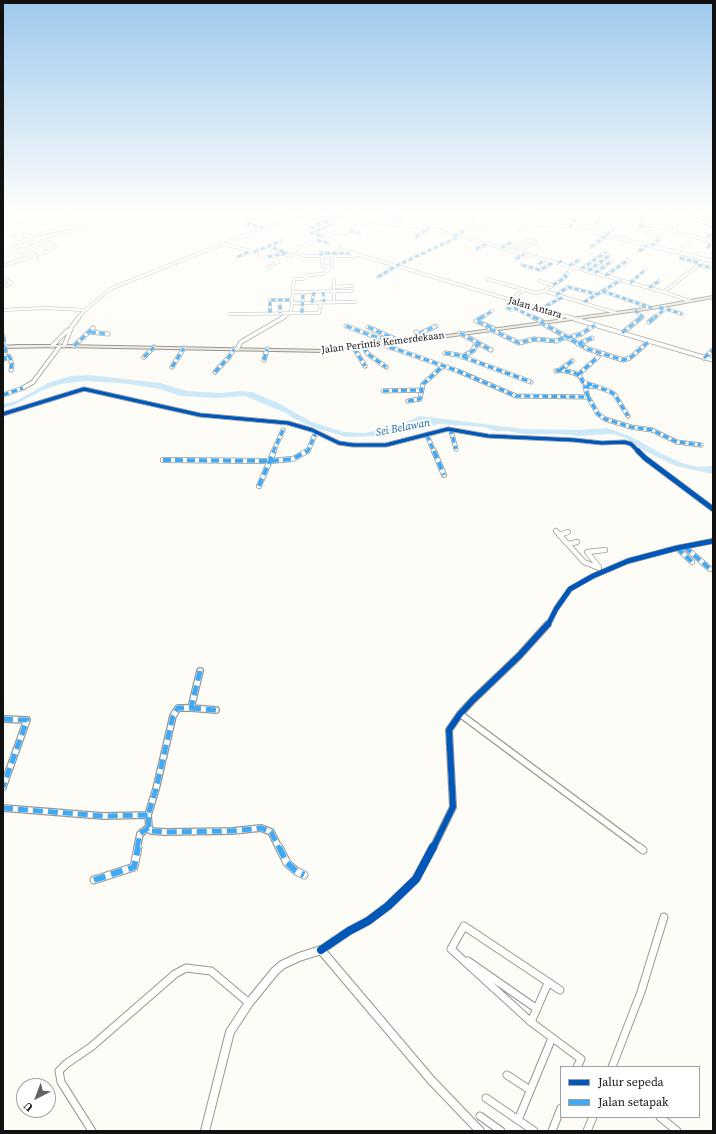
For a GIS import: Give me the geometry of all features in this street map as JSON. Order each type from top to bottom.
[{"type":"main road","name":"Jalan Perintis Kemerdekaan","points":[[5,350],[52,346],[74,346],[322,351],[363,347],[616,313],[713,297]]},
{"type":"street","points":[[52,346],[70,329],[85,310],[114,286],[166,266]]},
{"type":"street","points":[[322,266],[332,266]]},
{"type":"street","points":[[292,312],[294,279],[303,278],[308,275],[323,274],[332,266]]},
{"type":"street","points":[[378,277],[396,266]]},
{"type":"street","name":"Jalan Antara","points":[[396,266],[519,304],[713,360]]},
{"type":"street","points":[[525,266],[540,270],[547,266]]},
{"type":"street","points":[[569,266],[664,292],[690,302]]},
{"type":"street","points":[[580,269],[585,266]]},
{"type":"street","points":[[588,271],[595,266]]},
{"type":"street","points":[[595,273],[605,266]]},
{"type":"street","points":[[605,276],[619,266]]},
{"type":"street","points":[[664,292],[697,266]]},
{"type":"street","points":[[630,283],[644,270]]},
{"type":"street","points":[[487,279],[538,294],[566,278],[565,275],[568,272]]},
{"type":"street","points":[[3,278],[12,283]]},
{"type":"street","points":[[584,302],[621,280]]},
{"type":"street","points":[[3,286],[17,281]]},
{"type":"street","points":[[334,281],[334,302]]},
{"type":"street","points":[[540,281],[553,285]]},
{"type":"street","points":[[649,288],[659,281]]},
{"type":"street","points":[[333,287],[352,286]]},
{"type":"street","points":[[549,297],[568,286],[596,294]]},
{"type":"street","points":[[293,292],[352,290]]},
{"type":"street","points":[[509,300],[524,290]]},
{"type":"street","points":[[544,291],[616,313]]},
{"type":"street","points":[[602,291],[652,308]]},
{"type":"street","points":[[312,303],[314,292]]},
{"type":"street","points":[[230,314],[320,312],[323,292]]},
{"type":"street","points":[[302,313],[303,294]]},
{"type":"street","points":[[546,306],[564,297]]},
{"type":"street","points":[[270,313],[270,300],[303,303],[355,302]]},
{"type":"street","points":[[507,308],[511,310],[519,304]]},
{"type":"street","points":[[280,305],[280,313]]},
{"type":"street","points":[[659,307],[682,314]]},
{"type":"street","points":[[649,322],[664,310],[659,307]]},
{"type":"street","points":[[3,310],[46,308],[85,310]]},
{"type":"street","points":[[514,308],[542,322],[578,344],[593,351],[626,361],[649,341]]},
{"type":"street","points":[[622,333],[642,317],[635,310]]},
{"type":"street","points":[[492,311],[476,322],[519,343],[534,339],[556,341],[581,334],[595,326]]},
{"type":"street","points":[[215,372],[241,342],[292,312]]},
{"type":"street","points":[[346,326],[381,339],[387,338],[399,342]]},
{"type":"street","points":[[427,338],[418,333],[436,326]]},
{"type":"street","points":[[368,327],[399,342]]},
{"type":"street","points":[[74,346],[93,328]]},
{"type":"street","points":[[3,395],[23,388],[33,382],[62,346],[70,329]]},
{"type":"street","points":[[90,332],[108,334]]},
{"type":"street","points":[[460,333],[490,350]]},
{"type":"street","points":[[3,336],[5,350],[3,359],[10,358]]},
{"type":"street","points":[[578,344],[592,338]]},
{"type":"street","points":[[382,344],[458,371],[516,396],[588,397]]},
{"type":"street","points":[[462,357],[474,350],[474,347],[479,344]]},
{"type":"street","points":[[144,357],[154,347]]},
{"type":"street","points":[[363,347],[368,354],[386,367]]},
{"type":"street","points":[[172,367],[184,348]]},
{"type":"street","points":[[354,348],[365,366]]},
{"type":"street","points":[[264,360],[267,349]]},
{"type":"street","points":[[5,350],[10,358],[12,365],[11,370]]},
{"type":"street","points":[[704,358],[713,350]]},
{"type":"street","points":[[444,353],[462,357],[531,382]]},
{"type":"street","points":[[578,375],[598,357]]},
{"type":"street","points":[[572,361],[558,371],[578,375],[583,382],[613,394],[628,416]]},
{"type":"street","points":[[408,401],[420,399],[423,384],[443,366]]},
{"type":"street","points":[[595,386],[585,387],[588,397],[598,414],[605,419],[631,427],[652,430],[677,442],[701,445]]},
{"type":"street","points":[[3,414],[73,392],[90,390],[184,412],[221,418],[288,423],[316,432],[342,444],[369,446],[399,443],[450,430],[488,436],[574,440],[602,443],[628,443],[713,510]]},
{"type":"street","points":[[383,391],[421,390]]},
{"type":"street","points":[[259,486],[283,430]]},
{"type":"street","points":[[450,430],[456,449]]},
{"type":"street","points":[[163,460],[270,461],[299,457],[308,451],[316,432]]},
{"type":"street","points":[[427,435],[444,475]]},
{"type":"street","points":[[568,532],[558,533],[584,562],[601,570]]},
{"type":"street","points":[[205,1131],[230,1032],[249,1003],[275,971],[300,957],[321,950],[349,931],[368,921],[388,906],[416,879],[421,872],[453,807],[449,734],[460,714],[547,627],[556,609],[570,589],[601,570],[677,548],[713,541]]},
{"type":"street","points":[[568,544],[577,542]]},
{"type":"street","points":[[685,547],[710,569]]},
{"type":"street","points":[[677,548],[692,562]]},
{"type":"street","points":[[601,570],[587,552],[605,550]]},
{"type":"street","points":[[191,708],[200,671]]},
{"type":"street","points":[[216,710],[178,708],[174,716],[148,815],[149,827],[151,831],[232,831],[261,828],[271,832],[287,863],[296,871],[304,875]]},
{"type":"street","points":[[460,714],[643,850]]},
{"type":"street","points":[[3,719],[27,720],[3,787]]},
{"type":"street","points":[[3,808],[83,815],[148,815]]},
{"type":"street","points":[[94,880],[134,867],[140,834],[149,827]]},
{"type":"street","points":[[612,1066],[641,992],[664,917]]},
{"type":"street","points":[[451,949],[464,926],[560,990]]},
{"type":"street","points":[[451,949],[537,1009]]},
{"type":"street","points":[[451,949],[531,1022],[581,1059],[578,1066]]},
{"type":"street","points":[[321,950],[431,1080],[480,1131]]},
{"type":"street","points":[[92,1131],[61,1082],[59,1071],[66,1064],[91,1047],[175,974],[186,968],[211,971],[249,1003]]},
{"type":"street","points":[[531,1022],[548,983]]},
{"type":"street","points":[[518,1120],[552,1038]]},
{"type":"street","points":[[507,1075],[530,1090]]},
{"type":"street","points":[[486,1098],[534,1131]]},
{"type":"street","points":[[552,1131],[560,1111]]},
{"type":"street","points":[[480,1116],[501,1131]]},
{"type":"street","points":[[587,1131],[593,1118]]},
{"type":"street","points":[[661,1118],[677,1131]]},
{"type":"water","name":"Sei Belawan","points":[[89,375],[160,383],[187,391],[221,393],[240,391],[252,392],[276,402],[312,422],[344,432],[364,433],[380,430],[398,425],[420,416],[524,429],[578,430],[607,428],[632,437],[662,454],[682,463],[699,467],[713,466],[713,474],[676,466],[645,451],[625,438],[613,434],[577,436],[561,434],[523,434],[508,431],[496,431],[484,427],[439,424],[426,427],[414,427],[378,436],[347,437],[315,428],[293,418],[288,414],[245,396],[217,398],[181,396],[160,389],[121,383],[85,381],[61,384],[43,390],[12,406],[3,408],[3,404],[16,401],[48,383],[71,376]]},
{"type":"marked path","points":[[378,277],[396,266]]},
{"type":"marked path","points":[[525,266],[540,270],[547,266]]},
{"type":"marked path","points":[[581,269],[586,266]]},
{"type":"marked path","points":[[588,271],[595,266]]},
{"type":"marked path","points":[[595,273],[605,266]]},
{"type":"marked path","points":[[605,276],[619,266]]},
{"type":"marked path","points":[[703,266],[713,268]]},
{"type":"marked path","points":[[630,283],[645,270]]},
{"type":"marked path","points":[[553,285],[566,277],[565,275],[568,272]]},
{"type":"marked path","points":[[584,302],[621,280]]},
{"type":"marked path","points":[[649,288],[659,281]]},
{"type":"marked path","points":[[556,295],[568,287],[596,294]]},
{"type":"marked path","points":[[602,291],[652,308]]},
{"type":"marked path","points":[[312,303],[314,292]]},
{"type":"marked path","points":[[323,292],[324,302]]},
{"type":"marked path","points":[[302,313],[303,294]]},
{"type":"marked path","points":[[546,306],[563,297]]},
{"type":"marked path","points":[[270,313],[270,300],[292,300]]},
{"type":"marked path","points":[[507,308],[512,309],[519,304]]},
{"type":"marked path","points":[[280,305],[280,313]]},
{"type":"marked path","points":[[649,322],[664,310],[658,307]]},
{"type":"marked path","points":[[660,307],[682,314]]},
{"type":"marked path","points":[[514,308],[544,322]]},
{"type":"marked path","points":[[622,333],[642,317],[635,310]]},
{"type":"marked path","points":[[492,311],[476,321],[495,329]]},
{"type":"marked path","points":[[540,322],[588,349],[623,360],[630,358],[649,341]]},
{"type":"marked path","points":[[567,338],[581,334],[595,325]]},
{"type":"marked path","points":[[346,326],[381,339],[387,338],[396,343]]},
{"type":"marked path","points":[[419,334],[436,326]]},
{"type":"marked path","points":[[368,327],[402,342]]},
{"type":"marked path","points":[[74,346],[93,328]]},
{"type":"marked path","points":[[490,329],[519,343],[534,339],[556,341],[566,337]]},
{"type":"marked path","points":[[90,332],[108,334]]},
{"type":"marked path","points":[[460,333],[491,350]]},
{"type":"marked path","points":[[3,336],[4,347]]},
{"type":"marked path","points":[[578,344],[592,338]]},
{"type":"marked path","points":[[381,344],[458,371],[516,396],[588,397],[598,414],[605,419],[631,427],[652,430],[677,442],[701,445]]},
{"type":"marked path","points":[[462,357],[474,350],[474,347],[479,344]]},
{"type":"marked path","points":[[6,347],[4,359],[10,358]]},
{"type":"marked path","points":[[144,357],[154,347]]},
{"type":"marked path","points":[[363,347],[368,354],[386,367]]},
{"type":"marked path","points":[[172,367],[184,348]]},
{"type":"marked path","points":[[354,348],[365,366]]},
{"type":"marked path","points":[[215,372],[229,357],[234,349]]},
{"type":"marked path","points":[[264,360],[267,349]]},
{"type":"marked path","points":[[704,358],[713,350]]},
{"type":"marked path","points":[[445,353],[458,355],[531,382]]},
{"type":"marked path","points":[[8,355],[12,362],[11,370]]},
{"type":"marked path","points":[[578,375],[598,357]]},
{"type":"marked path","points":[[560,370],[572,361]]},
{"type":"marked path","points":[[408,401],[420,399],[423,384],[443,366]]},
{"type":"marked path","points":[[556,371],[562,370],[574,373],[580,376],[583,382],[592,385]]},
{"type":"marked path","points":[[588,397],[585,387],[595,386],[611,392],[615,395],[628,416]]},
{"type":"marked path","points":[[3,395],[23,388]]},
{"type":"marked path","points":[[383,391],[421,390]]},
{"type":"marked path","points":[[449,429],[451,431],[456,449]]},
{"type":"marked path","points":[[259,486],[283,430]]},
{"type":"marked path","points":[[163,460],[270,461],[293,459],[308,451],[316,432]]},
{"type":"marked path","points":[[427,435],[444,475]]},
{"type":"marked path","points":[[685,547],[710,569]]},
{"type":"marked path","points":[[677,548],[692,562]]},
{"type":"marked path","points":[[200,671],[191,708],[178,708],[173,716],[156,789],[148,815],[149,827],[151,831],[232,831],[261,828],[271,832],[287,863],[296,871],[304,875]]},
{"type":"marked path","points":[[191,708],[216,710]]},
{"type":"marked path","points":[[3,719],[27,720],[3,787]]},
{"type":"marked path","points":[[3,808],[103,816],[148,815]]},
{"type":"marked path","points":[[94,880],[134,867],[140,834],[149,827]]},
{"type":"cycle path","points":[[3,414],[84,389],[200,415],[288,423],[312,430],[339,443],[353,445],[386,445],[448,429],[488,436],[574,440],[602,443],[624,442],[631,444],[645,458],[713,509]]},
{"type":"cycle path","points":[[321,950],[349,931],[368,921],[388,906],[416,879],[421,872],[453,807],[449,730],[460,714],[473,700],[547,627],[556,609],[570,589],[593,576],[628,561],[677,548],[713,541]]}]
